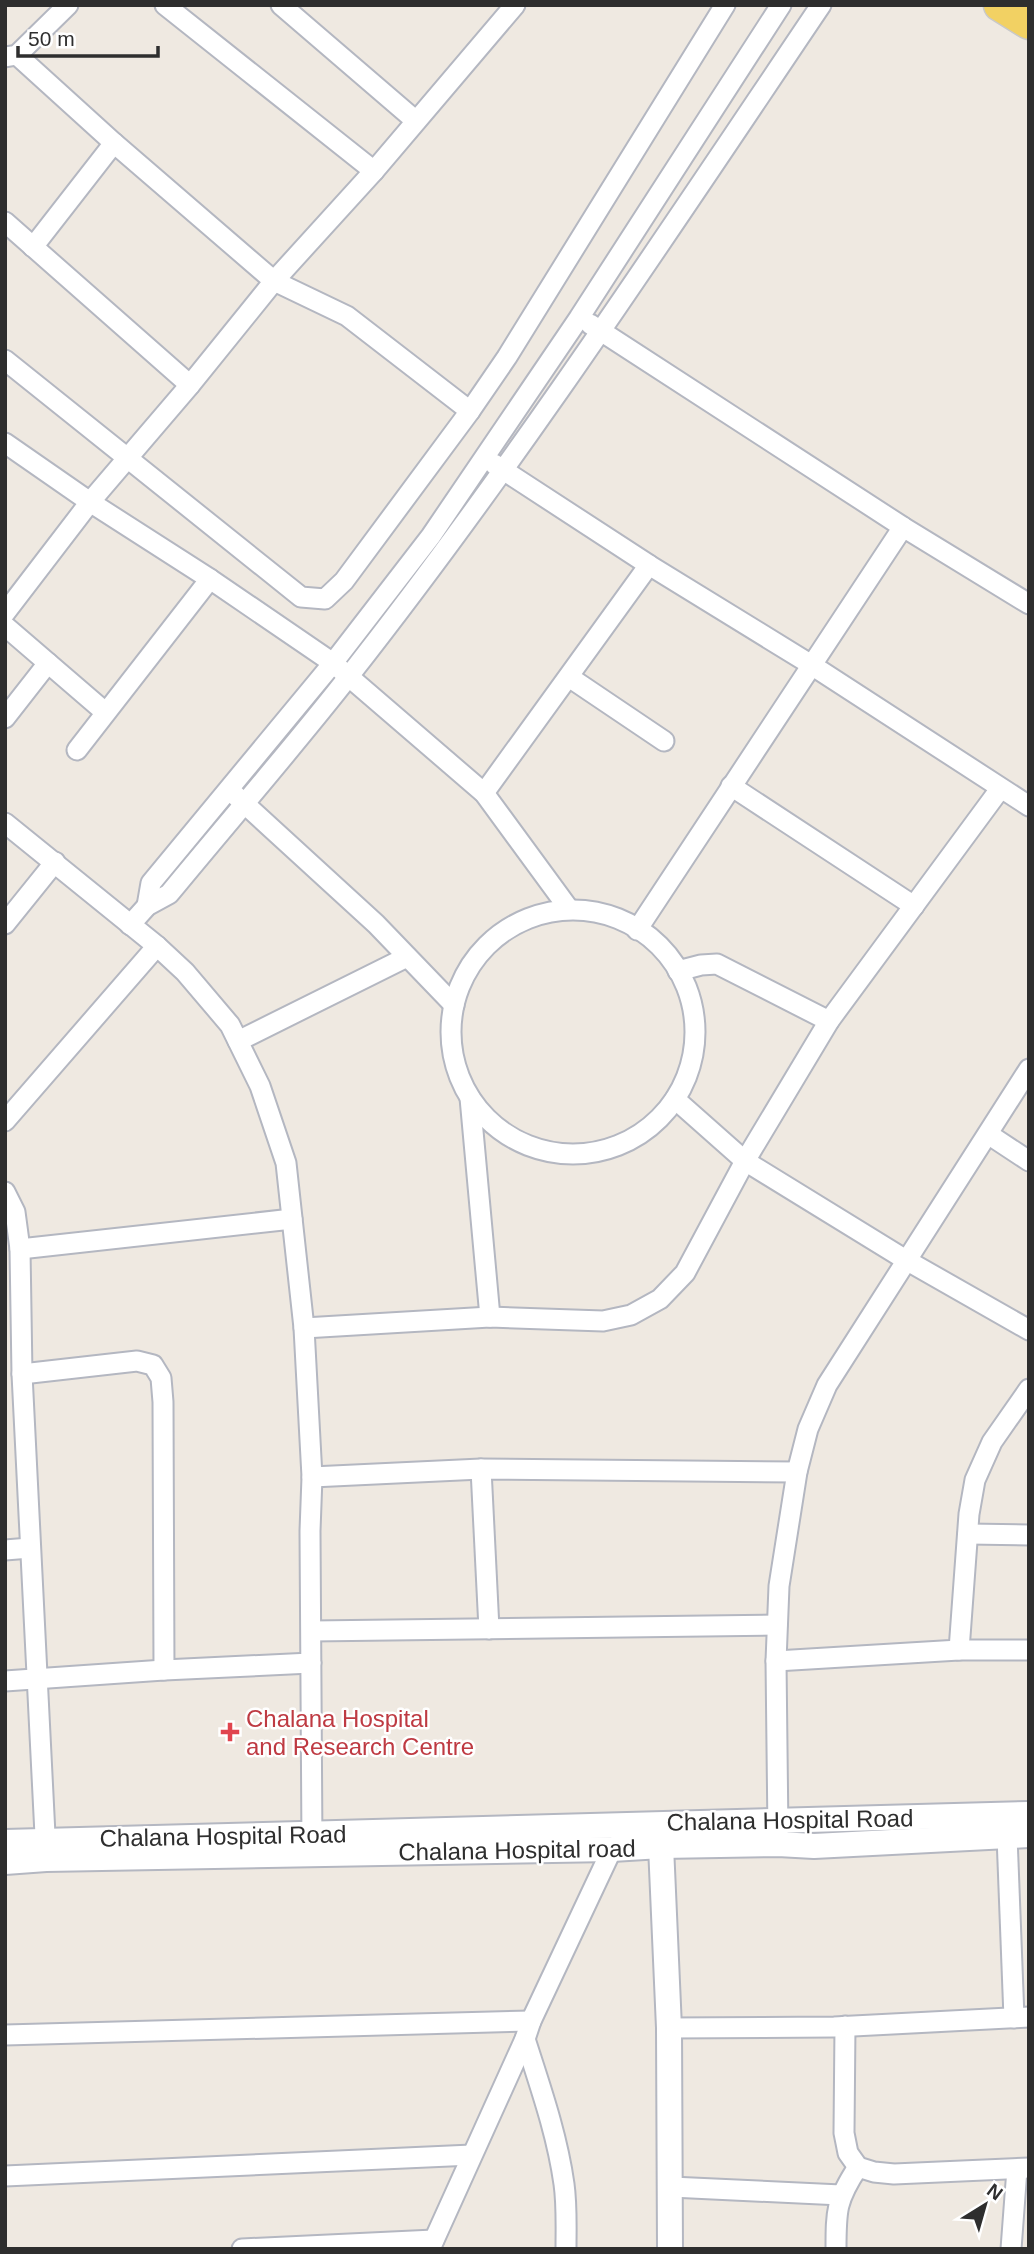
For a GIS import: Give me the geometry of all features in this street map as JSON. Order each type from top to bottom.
[{"type":"main road","points":[[1000,5],[1029,23]]},
{"type":"street","points":[[68,5],[11,56],[274,281],[347,316],[470,411]]},
{"type":"street","points":[[165,5],[374,171]]},
{"type":"street","points":[[281,5],[416,121]]},
{"type":"street","points":[[5,612],[90,502],[274,281],[374,171],[515,5]]},
{"type":"street","points":[[5,360],[301,597],[325,598],[344,581],[470,411],[514,345],[724,5]]},
{"type":"street","points":[[147,906],[151,883],[333,663],[431,536],[579,318],[781,5]]},
{"type":"street","points":[[130,925],[147,906],[169,894],[349,677],[503,470],[602,331],[821,5]]},
{"type":"street","points":[[33,247],[114,143]]},
{"type":"street","points":[[5,222],[190,384]]},
{"type":"street","points":[[579,318],[902,527],[1029,604]]},
{"type":"street","points":[[5,443],[333,663],[484,793],[569,909]]},
{"type":"street","points":[[484,457],[1029,806]]},
{"type":"street","points":[[637,930],[902,527]]},
{"type":"street","points":[[484,793],[649,565]]},
{"type":"street","points":[[77,750],[210,579]]},
{"type":"street","points":[[5,626],[105,712]]},
{"type":"street","points":[[5,718],[48,663]]},
{"type":"street","points":[[569,677],[664,741]]},
{"type":"street","points":[[731,786],[914,906]]},
{"type":"street","points":[[228,789],[376,925],[454,1004]]},
{"type":"street","points":[[304,1328],[490,1317],[603,1321],[631,1315],[660,1299],[685,1273],[745,1161],[829,1021],[1000,789]]},
{"type":"street","points":[[5,823],[157,946],[212,1003],[230,1025],[260,1086],[286,1163],[304,1328],[313,1478],[310,1531],[312,1844]]},
{"type":"street","points":[[5,924],[55,862]]},
{"type":"street","points":[[569,909],[620,920],[653,941],[678,971],[692,1007],[694,1045],[690,1064],[675,1099],[650,1126],[619,1145],[592,1152],[564,1153],[528,1145],[511,1137],[482,1113],[470,1097],[461,1080],[451,1043],[454,1004],[468,969],[480,953],[493,939],[526,920],[569,909]]},
{"type":"street","points":[[5,1121],[157,946]]},
{"type":"street","points":[[238,1041],[407,957]]},
{"type":"street","points":[[678,971],[717,964],[829,1021]]},
{"type":"street","points":[[778,1832],[776,1661],[779,1586],[797,1472],[808,1429],[827,1385],[1029,1069]]},
{"type":"street","points":[[470,1097],[490,1317]]},
{"type":"street","points":[[675,1099],[745,1161],[906,1260],[1029,1330]]},
{"type":"street","points":[[988,1134],[1029,1161]]},
{"type":"street","points":[[5,1192],[15,1212],[20,1249],[22,1374],[45,1849],[5,1842]]},
{"type":"street","points":[[20,1249],[292,1219]]},
{"type":"street","points":[[22,1374],[136,1361],[153,1365],[161,1378],[164,1670]]},
{"type":"street","points":[[960,1650],[969,1514],[975,1480],[992,1442],[1029,1389]]},
{"type":"street","points":[[313,1478],[481,1469],[797,1472]]},
{"type":"street","points":[[481,1469],[489,1629]]},
{"type":"street","points":[[968,1534],[1029,1535]]},
{"type":"street","points":[[5,1550],[30,1548]]},
{"type":"street","points":[[312,1631],[777,1625]]},
{"type":"street","points":[[776,1661],[960,1650],[1029,1650]]},
{"type":"street","points":[[5,1681],[311,1663]]},
{"type":"street","name":"Chalana Hospital Road","points":[[312,1844],[778,1832],[1029,1814]]},
{"type":"street","name":"Chalana Hospital road","points":[[5,1863],[45,1849],[312,1844],[612,1849],[778,1832],[814,1846],[1018,1835]]},
{"type":"street","points":[[669,2028],[845,2026],[1021,2018],[1018,1835]]},
{"type":"street","points":[[661,1846],[669,2028],[670,2249]]},
{"type":"street","points":[[242,2249],[432,2245],[612,1849]]},
{"type":"street","points":[[845,2026],[844,2133],[848,2153],[858,2167],[894,2174],[1023,2169],[1011,2249]]},
{"type":"street","points":[[5,2035],[528,2030]]},
{"type":"street","points":[[528,2030],[564,2186],[566,2249]]},
{"type":"street","points":[[5,2176],[472,2155]]},
{"type":"street","points":[[836,2249],[836,2214],[841,2195],[858,2167]]},
{"type":"street","points":[[671,2187],[841,2195]]},
{"type":"place","name":"Chalana Hospital and Research Centre","points":[[230,1732]]}]
